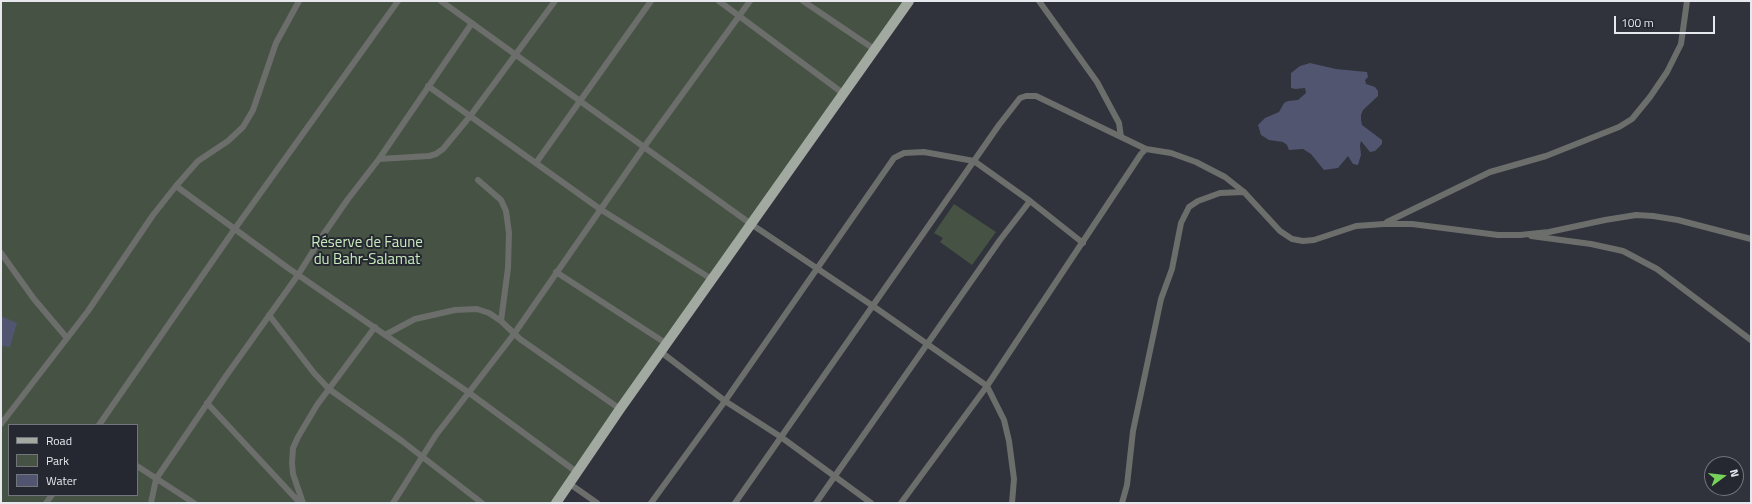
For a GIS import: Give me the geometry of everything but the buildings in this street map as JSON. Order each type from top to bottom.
[{"type":"main road","points":[[556,503],[578,473],[620,409],[713,280],[909,1]]},
{"type":"street","points":[[1,424],[67,338],[153,215],[176,186],[198,162],[228,141],[243,126],[253,110],[276,43],[299,1]]},
{"type":"street","points":[[100,424],[234,230],[398,1]]},
{"type":"street","points":[[441,1],[751,224],[874,306],[987,386],[1004,420],[1009,441],[1014,479],[1012,503]]},
{"type":"street","points":[[380,158],[436,154],[443,149],[471,115],[555,1]]},
{"type":"street","points":[[536,163],[652,1]]},
{"type":"street","points":[[719,1],[844,94]]},
{"type":"street","points":[[393,503],[436,435],[514,334],[600,209],[750,1]]},
{"type":"street","points":[[803,1],[874,49]]},
{"type":"street","points":[[1039,1],[1097,82],[1119,123],[1121,137]]},
{"type":"street","points":[[1384,224],[1490,172],[1546,156],[1619,127],[1632,119],[1650,97],[1667,72],[1681,44],[1687,1]]},
{"type":"street","points":[[151,503],[156,478],[298,274],[348,199],[380,158],[472,23]]},
{"type":"street","points":[[428,86],[471,115],[600,209],[713,280]]},
{"type":"street","points":[[735,503],[974,161],[1020,98],[1026,96],[1036,96],[1146,149],[1170,153],[1196,162],[1224,177],[1244,192],[1280,231],[1292,239],[1303,241],[1314,240],[1356,226],[1384,224],[1412,224],[1498,235],[1520,235],[1549,232],[1604,220],[1636,216],[1653,216],[1751,239]]},
{"type":"street","points":[[901,503],[987,386],[1083,243],[1140,154],[1146,149]]},
{"type":"street","points":[[652,503],[894,158],[904,153],[924,152],[974,161],[1030,200],[1083,243]]},
{"type":"street","points":[[478,180],[501,200],[506,211],[509,233],[508,268],[501,321]]},
{"type":"street","points":[[176,186],[234,230],[468,392],[578,473]]},
{"type":"street","points":[[1122,503],[1127,485],[1133,431],[1161,299],[1172,269],[1181,224],[1189,207],[1198,201],[1220,193],[1244,192]]},
{"type":"street","points":[[816,503],[927,343],[1030,200]]},
{"type":"street","points":[[1520,235],[1591,244],[1623,251],[1656,269],[1751,340]]},
{"type":"street","points":[[1,253],[34,300],[67,338]]},
{"type":"street","points":[[556,272],[664,348],[725,401],[781,437],[871,503]]},
{"type":"street","points":[[385,335],[415,319],[455,310],[477,309],[489,313],[501,321],[514,334],[620,409]]},
{"type":"street","points":[[269,315],[314,373],[329,389],[402,441],[482,503]]},
{"type":"street","points":[[302,503],[293,474],[293,448],[317,405],[375,327]]},
{"type":"street","points":[[207,403],[302,503]]},
{"type":"street","points":[[138,467],[194,503]]},
{"type":"street","points":[[570,484],[597,503]]},
{"type":"green space","name":"Réserve de Faune du Bahr-Salamat","points":[[1,1],[909,1],[556,503],[1,503]]},
{"type":"green space","points":[[954,204],[996,232],[972,265],[940,242],[943,238],[934,233]]},
{"type":"water","points":[[1310,63],[1336,69],[1367,72],[1368,77],[1365,80],[1366,84],[1375,87],[1378,91],[1378,96],[1363,110],[1361,120],[1362,125],[1382,140],[1382,144],[1375,151],[1370,152],[1361,141],[1361,155],[1358,165],[1353,164],[1348,156],[1338,168],[1324,170],[1311,154],[1303,149],[1289,150],[1287,145],[1283,142],[1269,140],[1261,135],[1258,125],[1265,118],[1279,112],[1284,103],[1298,100],[1306,93],[1305,88],[1291,88],[1291,73],[1300,66]]},
{"type":"water","points":[[1,316],[17,323],[10,347],[1,346]]}]
